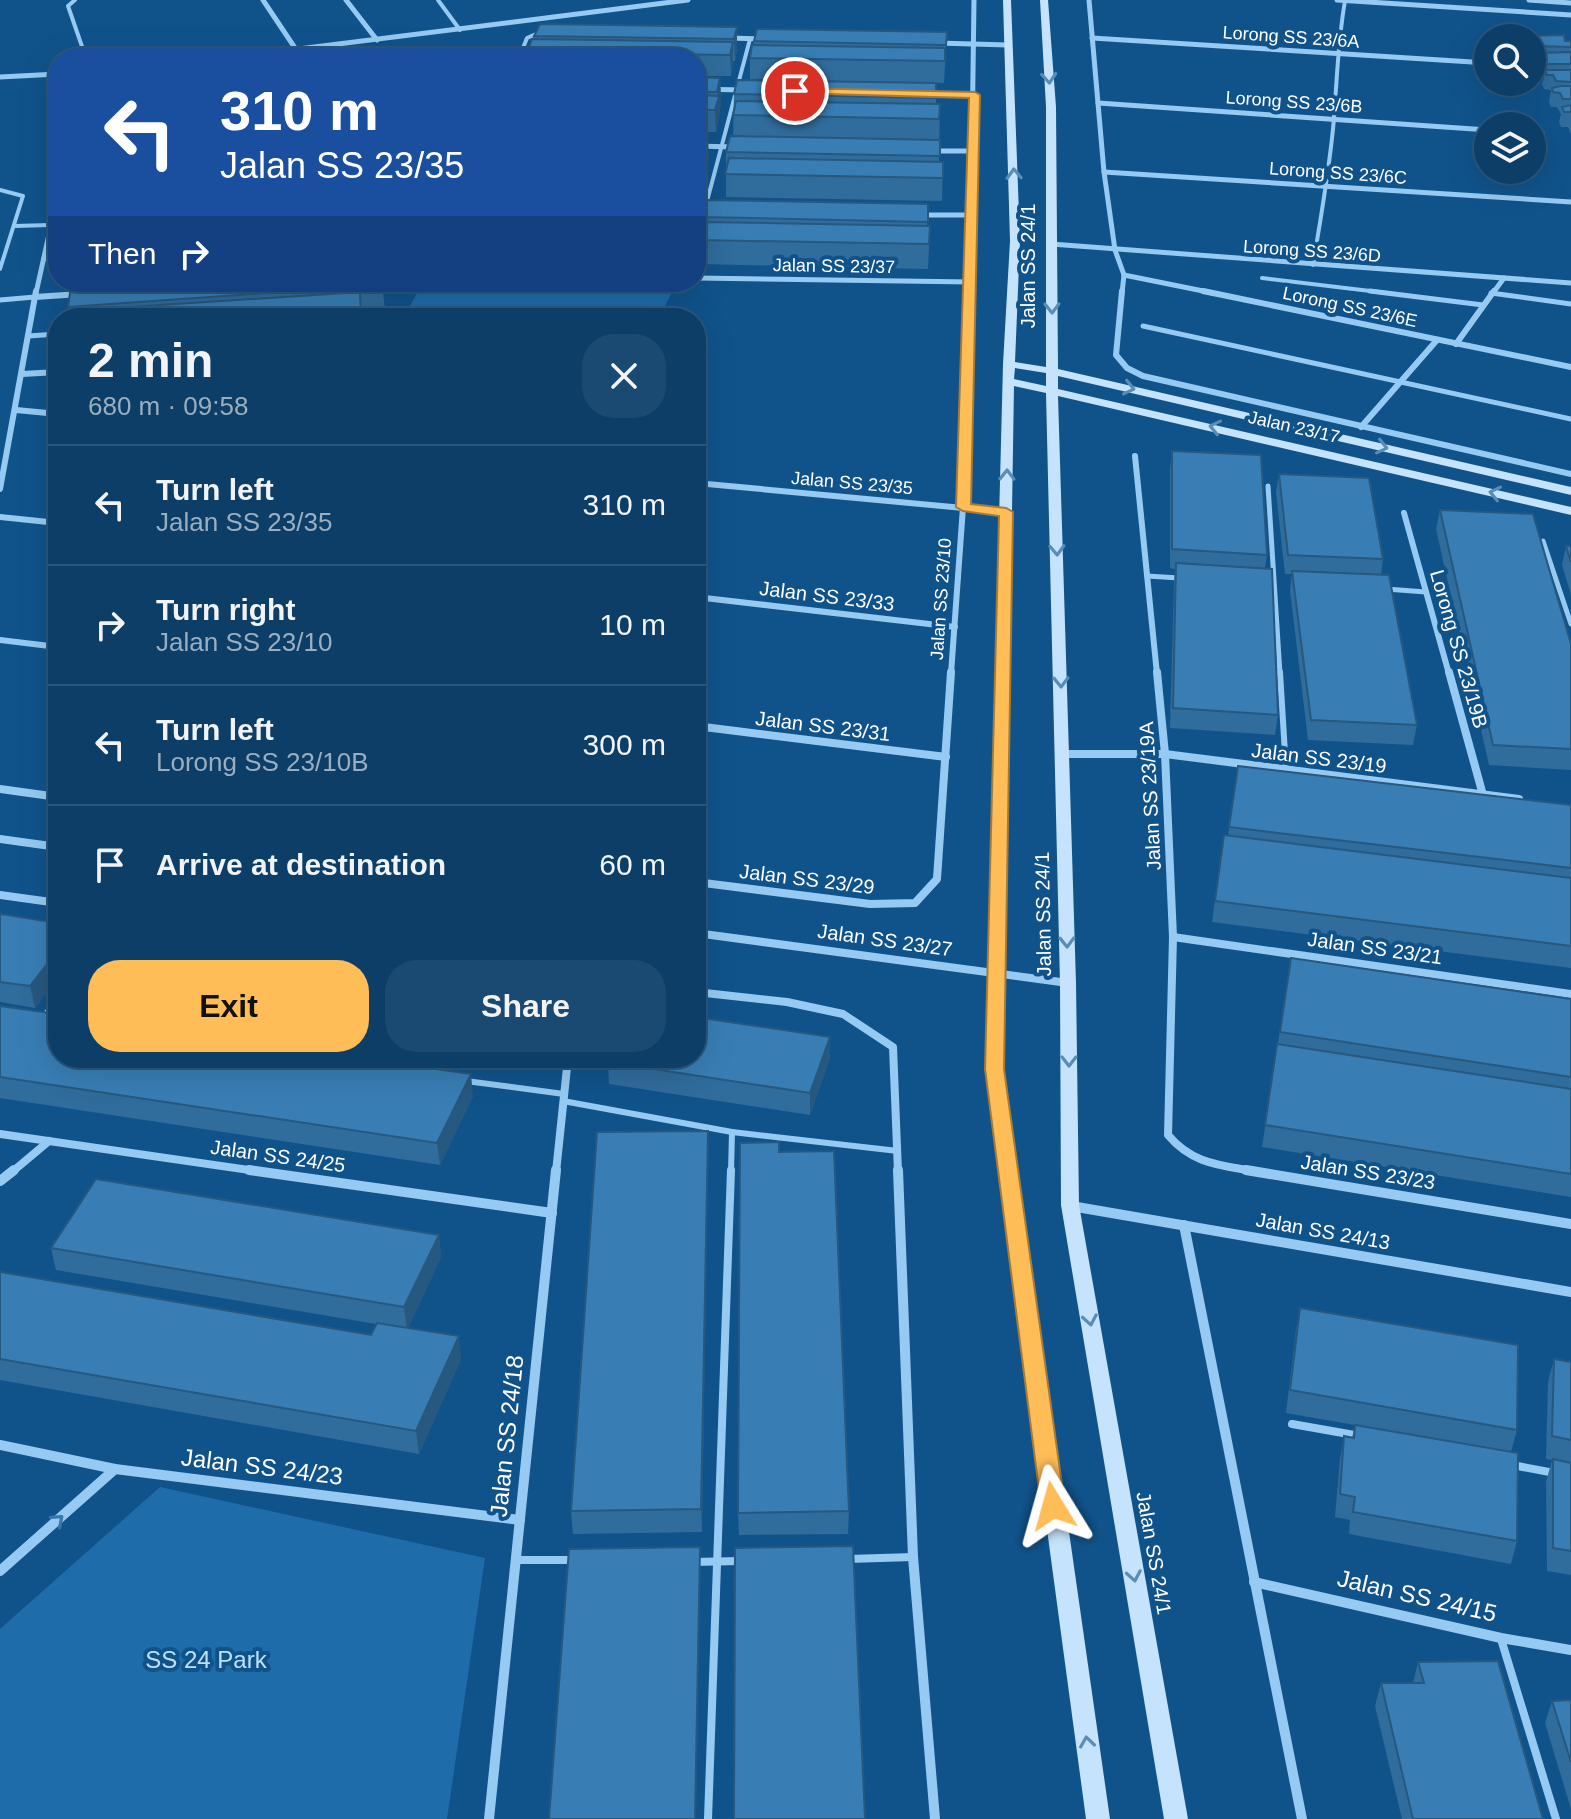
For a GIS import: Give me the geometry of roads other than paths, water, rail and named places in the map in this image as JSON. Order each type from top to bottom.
[{"type":"main road","name":"Jalan SS 24/1","points":[[1007,0],[1015,241],[1009,364],[994,1069],[1098,1819]]},
{"type":"main road","name":"Jalan SS 24/1","points":[[1044,0],[1051,107],[1052,388],[1063,754],[1070,1205],[1176,1819]]},
{"type":"main road","name":"Jalan 23/17","points":[[1009,364],[1053,371],[1571,491]]},
{"type":"main road","name":"Jalan 23/17","points":[[1009,381],[1052,388],[1571,511]]},
{"type":"street","points":[[263,0],[295,48]]},
{"type":"street","points":[[346,0],[377,40]]},
{"type":"street","points":[[319,48],[688,0]]},
{"type":"street","name":"Jalan SS 23/10","points":[[915,903],[937,879],[963,507],[973,215],[974,0]]},
{"type":"street","points":[[1089,0],[1104,172],[1115,250],[1124,275],[1116,355],[1120,364],[1131,372],[1571,474]]},
{"type":"street","points":[[1337,0],[1571,15]]},
{"type":"street","points":[[1529,0],[1571,3]]},
{"type":"street","points":[[536,34],[551,35]]},
{"type":"street","points":[[720,38],[766,39]]},
{"type":"street","name":"Lorong SS 23/6A","points":[[1092,38],[1474,62]]},
{"type":"street","points":[[924,43],[1008,45]]},
{"type":"street","points":[[1,77],[48,75]]},
{"type":"street","points":[[706,89],[751,90]]},
{"type":"street","points":[[927,94],[975,95]]},
{"type":"street","name":"Lorong SS 23/6B","points":[[1098,103],[1474,129]]},
{"type":"street","points":[[706,146],[737,147]]},
{"type":"street","points":[[926,151],[974,151]]},
{"type":"street","name":"Lorong SS 23/6C","points":[[1104,172],[1571,202]]},
{"type":"street","points":[[706,210],[721,210]]},
{"type":"street","points":[[910,214],[973,215]]},
{"type":"street","points":[[0,489],[4,452],[16,410],[48,235]]},
{"type":"street","name":"Lorong SS 23/6D","points":[[1051,244],[1571,283]]},
{"type":"street","name":"Lorong SS 23/6E","points":[[1124,275],[1571,367]]},
{"type":"street","name":"Jalan SS 23/37","points":[[706,278],[971,282]]},
{"type":"street","points":[[1456,344],[1504,278]]},
{"type":"street","points":[[35,297],[89,294]]},
{"type":"street","points":[[1361,427],[1437,340]]},
{"type":"street","points":[[22,374],[48,373]]},
{"type":"street","points":[[16,410],[48,413]]},
{"type":"street","name":"Jalan SS 23/19A","points":[[1135,456],[1165,754],[1173,937],[1168,1135]]},
{"type":"street","name":"Jalan SS 23/35","points":[[706,484],[1006,512]]},
{"type":"street","name":"Lorong SS 23/19B","points":[[1404,513],[1483,795]]},
{"type":"street","points":[[0,517],[48,522]]},
{"type":"street","name":"Jalan SS 23/33","points":[[706,598],[955,627]]},
{"type":"street","points":[[0,640],[48,646]]},
{"type":"street","name":"Jalan SS 23/31","points":[[706,727],[946,757]]},
{"type":"street","name":"Jalan SS 23/19","points":[[1063,754],[1165,754],[1527,801]]},
{"type":"street","points":[[0,789],[48,796]]},
{"type":"street","points":[[0,839],[48,846]]},
{"type":"street","name":"Jalan SS 23/29","points":[[706,883],[870,904],[915,903]]},
{"type":"street","points":[[0,895],[48,902]]},
{"type":"street","name":"Jalan SS 23/27","points":[[706,934],[1068,983]]},
{"type":"street","name":"Jalan SS 23/21","points":[[1173,937],[1571,994]]},
{"type":"street","points":[[706,993],[787,1002],[843,1014],[893,1047],[913,1557],[935,1819]]},
{"type":"street","name":"Jalan SS 24/18","points":[[489,1819],[567,1068]]},
{"type":"street","name":"Jalan SS 24/25","points":[[0,1134],[552,1213]]},
{"type":"street","name":"Jalan SS 23/23","points":[[1168,1135],[1183,1153],[1213,1164],[1571,1224]]},
{"type":"street","points":[[0,1181],[49,1141]]},
{"type":"street","name":"Jalan SS 24/13","points":[[1070,1205],[1571,1292]]},
{"type":"street","points":[[1184,1225],[1302,1819]]},
{"type":"street","name":"Jalan SS 24/23","points":[[0,1445],[115,1469],[520,1520]]},
{"type":"street","points":[[0,1571],[115,1469]]},
{"type":"street","name":"Jalan SS 24/15","points":[[1254,1582],[1501,1638],[1571,1650]]},
{"type":"lane","points":[[75,0],[68,6],[83,48]]},
{"type":"lane","points":[[438,0],[460,30]]},
{"type":"lane","points":[[1313,265],[1326,186],[1334,118],[1336,53],[1345,1]]},
{"type":"lane","points":[[523,48],[527,38],[536,34]]},
{"type":"lane","points":[[706,206],[750,39]]},
{"type":"lane","points":[[0,190],[23,196],[0,269]]},
{"type":"lane","points":[[14,226],[48,225]]},
{"type":"lane","points":[[43,259],[48,259]]},
{"type":"lane","points":[[1262,278],[1483,305]]},
{"type":"lane","points":[[1491,293],[1571,304]]},
{"type":"lane","points":[[0,300],[35,297]]},
{"type":"lane","points":[[1143,326],[1571,419]]},
{"type":"lane","points":[[28,336],[48,335]]},
{"type":"lane","points":[[1268,486],[1286,770]]},
{"type":"lane","points":[[1543,541],[1571,624]]},
{"type":"lane","points":[[1147,576],[1190,578]]},
{"type":"lane","points":[[1262,582],[1276,583]]},
{"type":"lane","points":[[1381,589],[1426,592]]},
{"type":"lane","points":[[43,1018],[48,1011]]},
{"type":"lane","points":[[29,1016],[48,1019]]},
{"type":"lane","points":[[451,1079],[732,1132],[898,1151]]},
{"type":"lane","points":[[708,1819],[732,1132]]},
{"type":"lane","points":[[1292,1424],[1370,1438]]},
{"type":"lane","points":[[1509,1464],[1571,1476]]},
{"type":"lane","points":[[837,1559],[913,1557]]},
{"type":"lane","points":[[516,1560],[578,1560]]},
{"type":"lane","points":[[685,1561],[746,1561]]},
{"type":"lane","points":[[1501,1638],[1556,1819]]},
{"type":"park label","name":"SS 24 Park","points":[[206,1660]]}]
